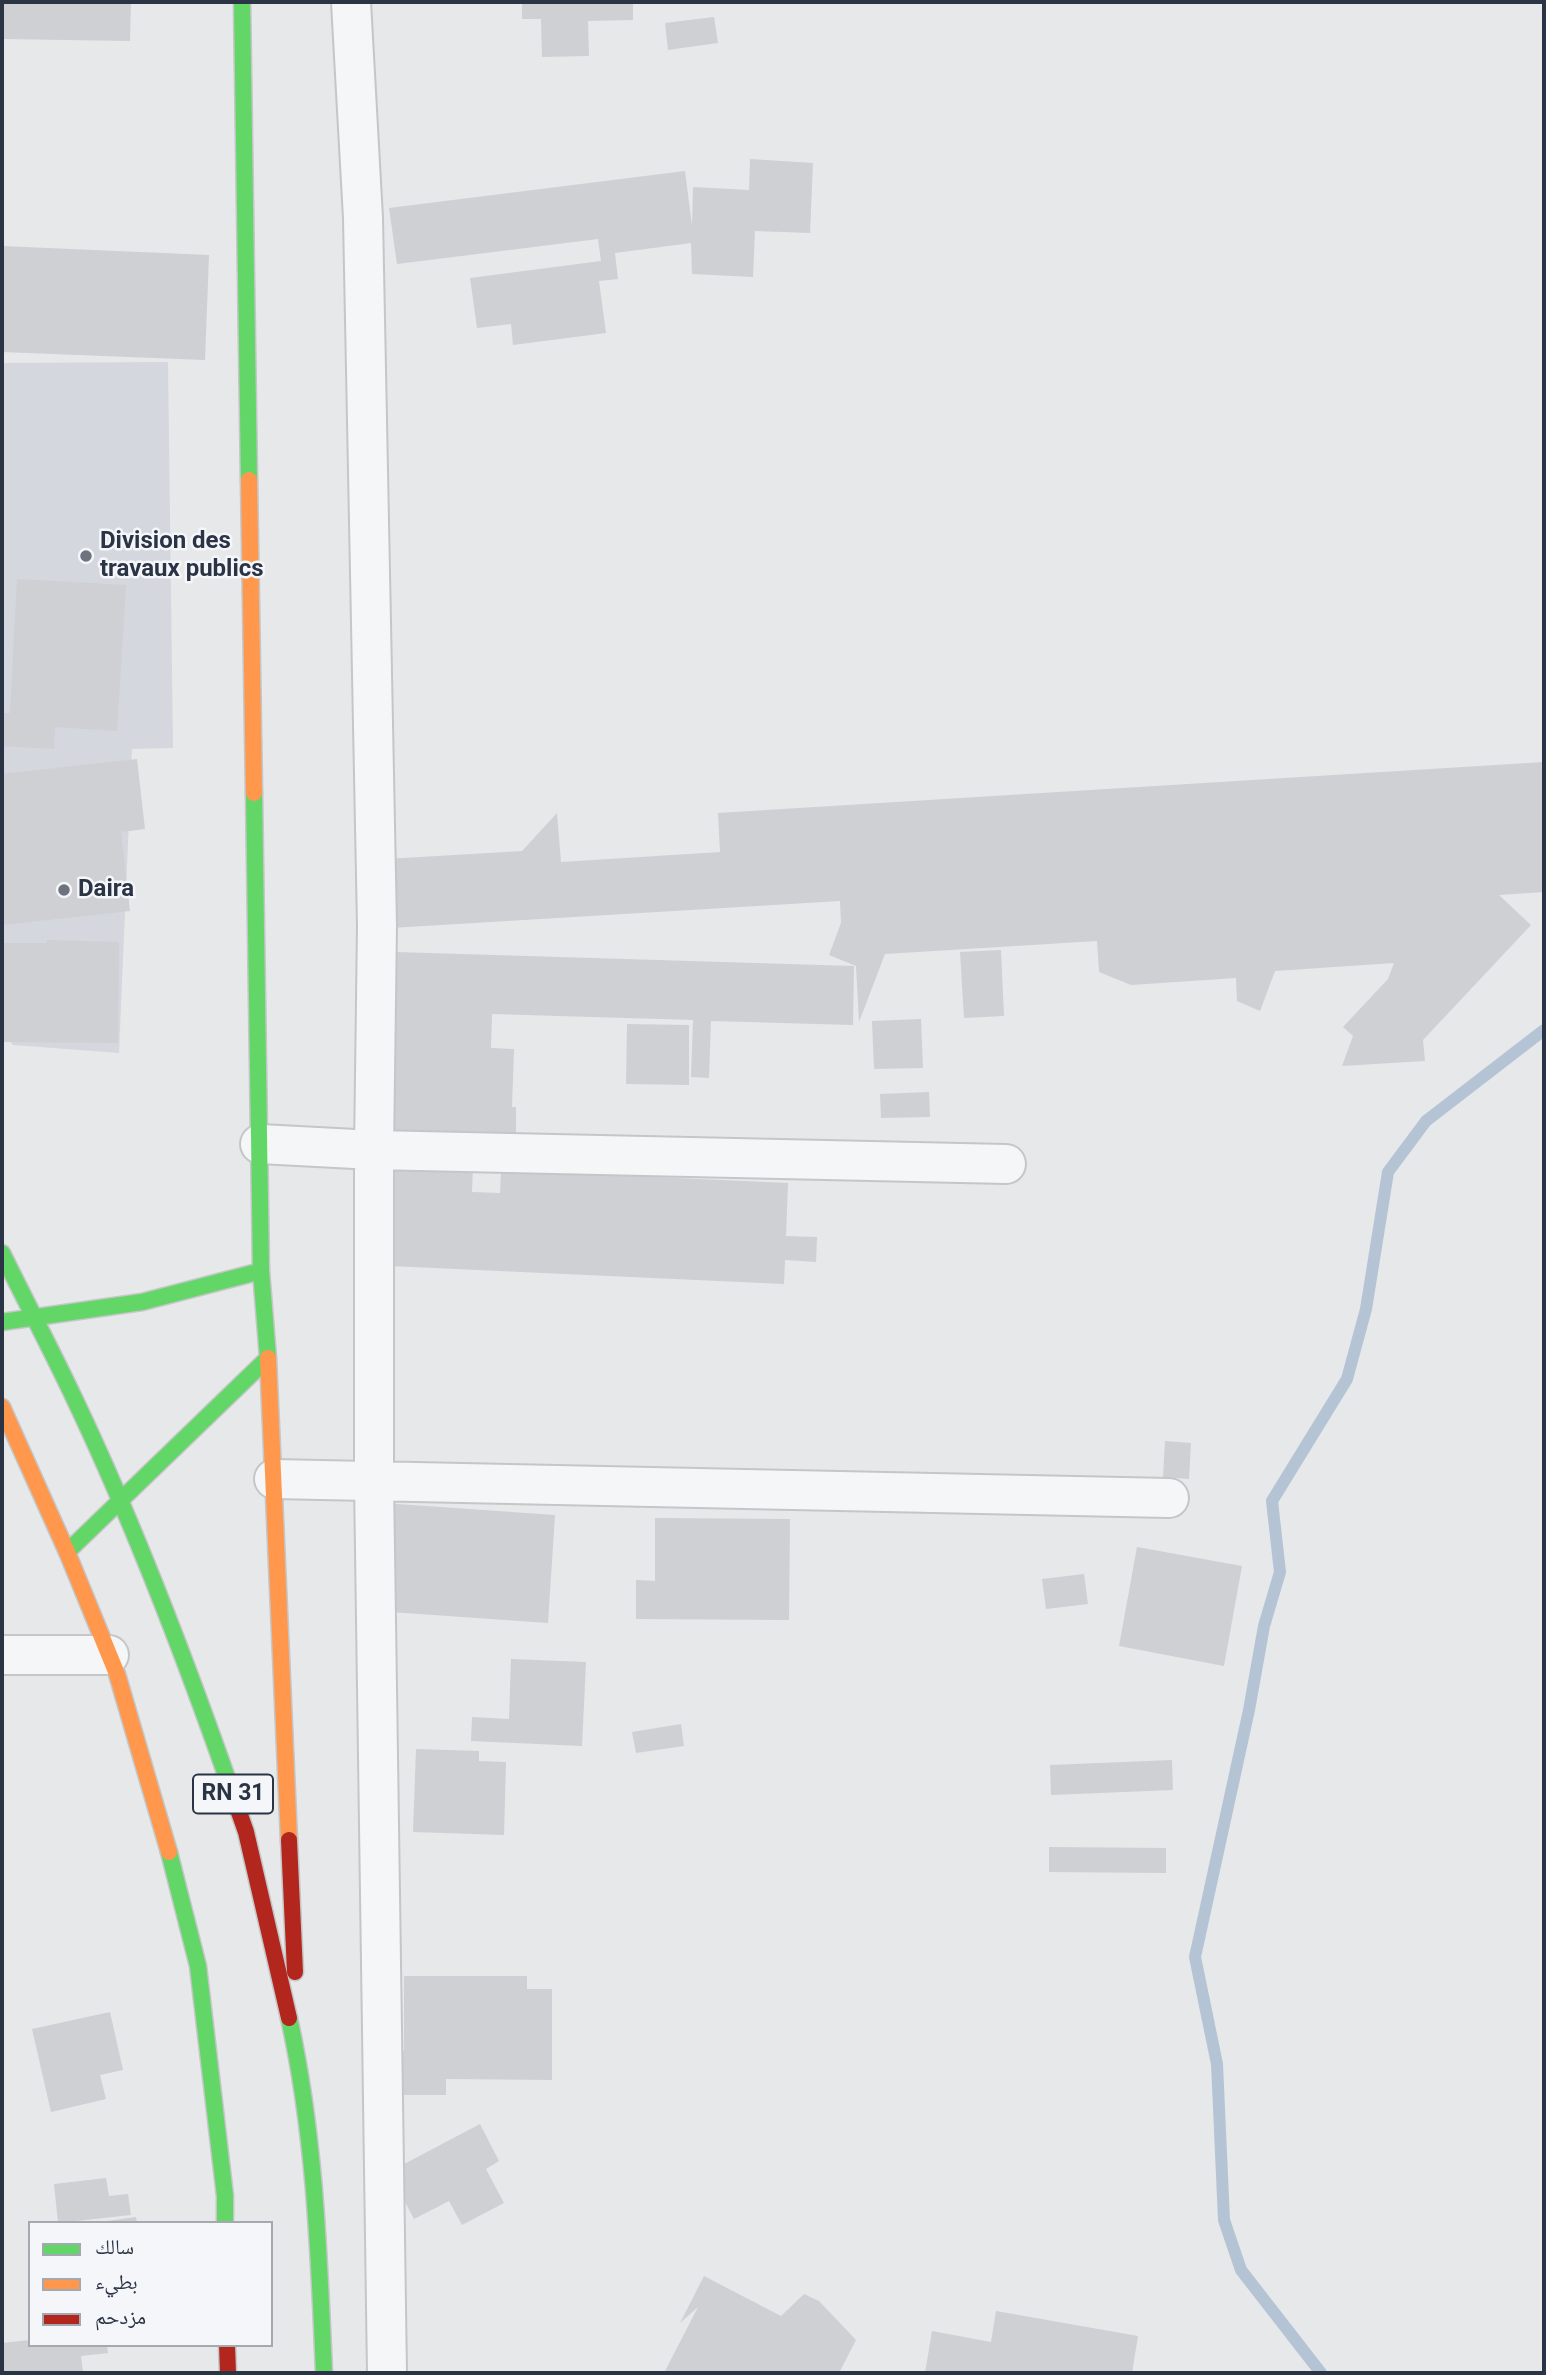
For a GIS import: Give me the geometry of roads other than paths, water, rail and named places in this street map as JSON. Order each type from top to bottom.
[{"type":"main road","points":[[242,2],[261,1270],[274,1479],[300,2068]]},
{"type":"main road","name":"RN 31","points":[[2,1253],[76,1402],[119,1500],[199,1698],[246,1832],[300,2068],[317,2206],[324,2373]]},
{"type":"main road","points":[[2,1322],[32,1315],[134,1303],[202,1288],[261,1270]]},
{"type":"main road","points":[[67,1552],[268,1358]]},
{"type":"main road","name":"RN 31","points":[[2,1407],[67,1552],[117,1674],[159,1814],[198,1966],[225,2196],[225,2221]]},
{"type":"main road","points":[[228,2347],[228,2373]]},
{"type":"street","points":[[351,2],[363,218],[377,884],[374,1482],[387,2373]]},
{"type":"street","points":[[260,1144],[374,1150],[1006,1164]]},
{"type":"street","points":[[274,1479],[1169,1498]]},
{"type":"street","points":[[2,1655],[108,1655]]},
{"type":"waterway","points":[[1321,2373],[1241,2270],[1224,2220],[1217,2064],[1195,1957],[1249,1710],[1264,1626],[1280,1572],[1272,1501],[1347,1379],[1366,1309],[1388,1172],[1426,1121],[1544,1030]]},
{"type":"place","name":"Division des travaux publics","points":[[86,556]]},
{"type":"place","name":"Daira","points":[[64,890]]}]
